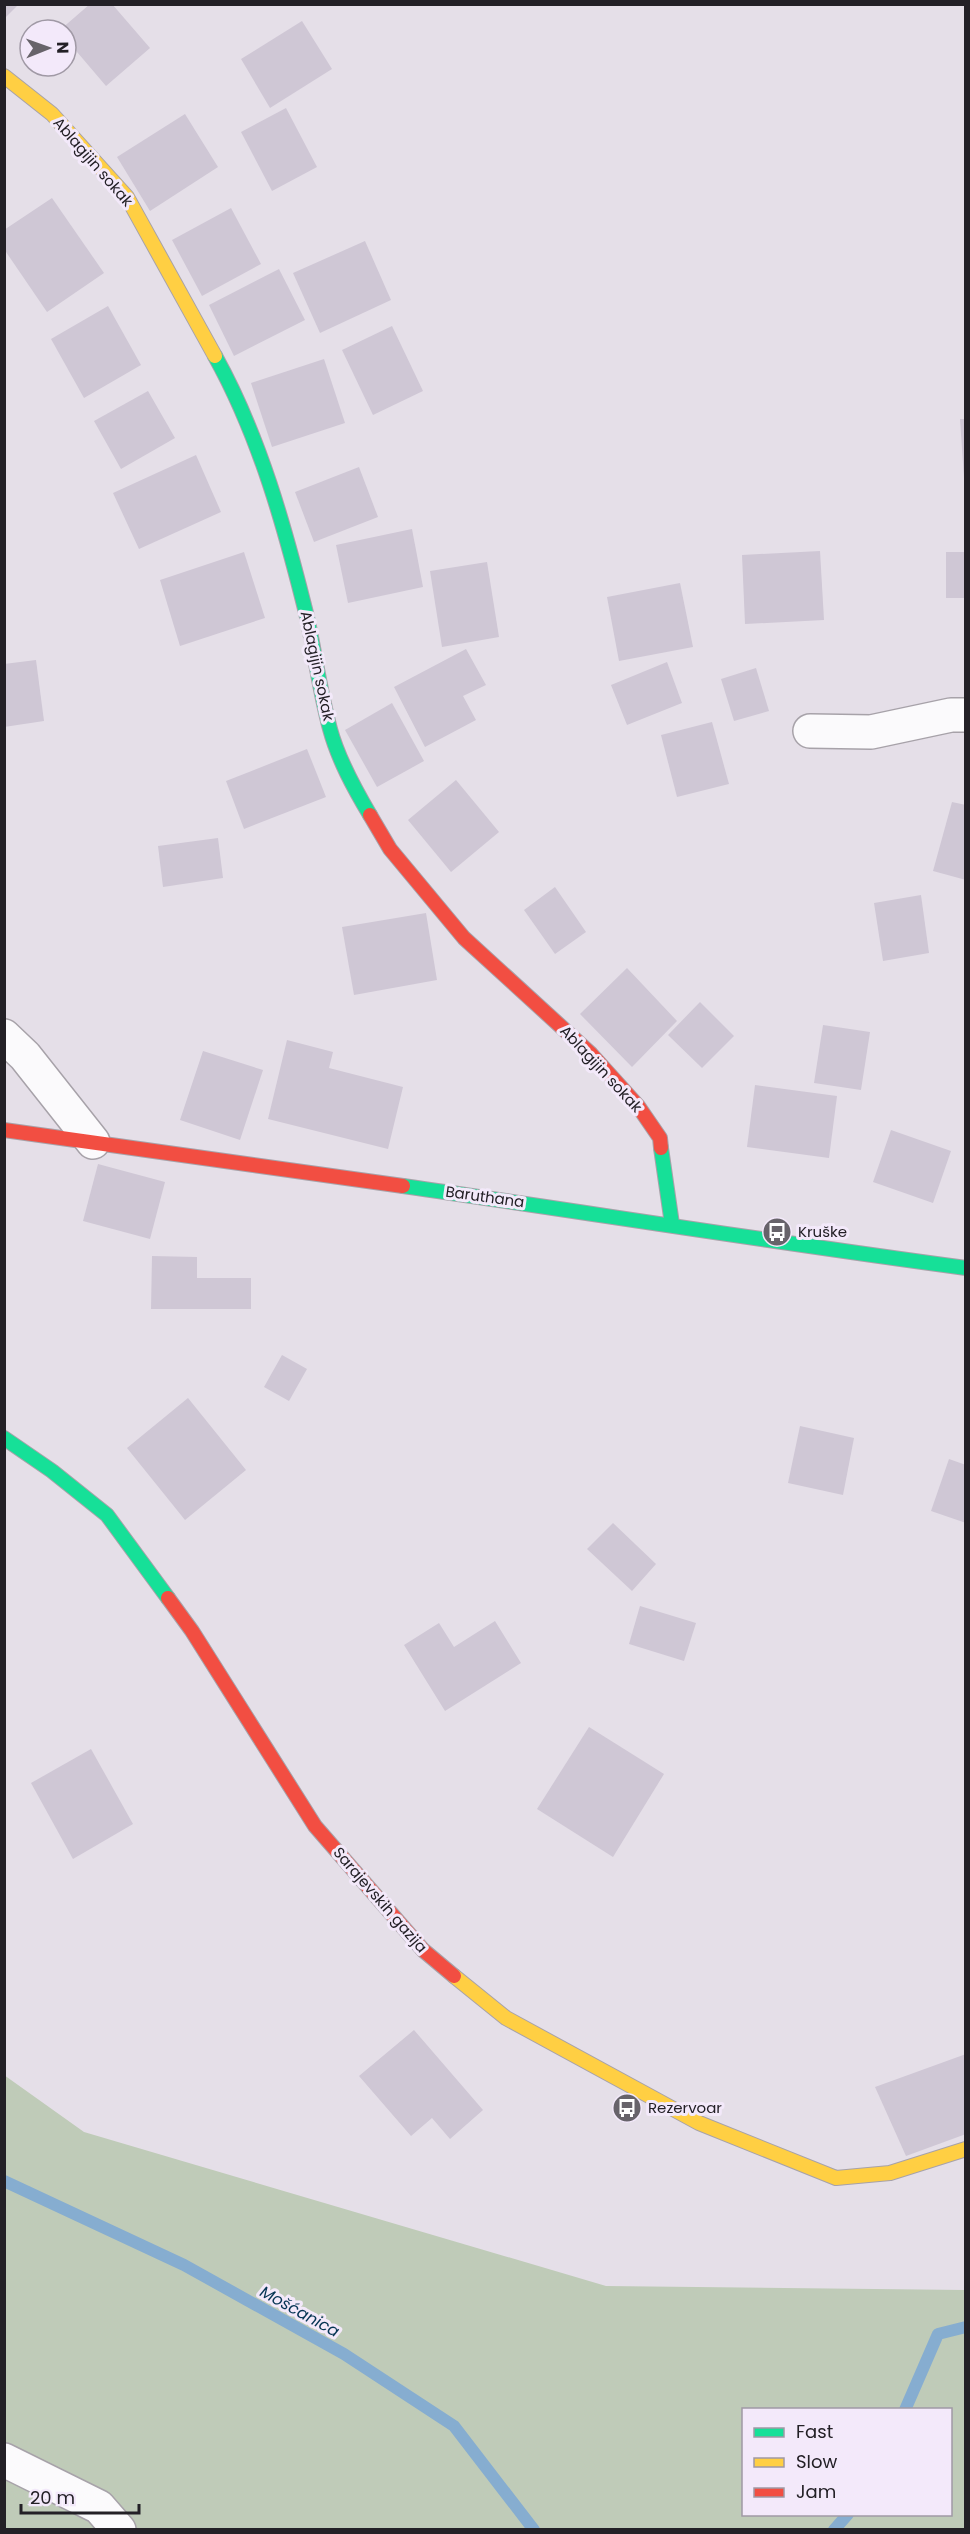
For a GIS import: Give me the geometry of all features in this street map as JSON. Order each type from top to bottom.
[{"type":"street","name":"Ablagijin sokak","points":[[4,76],[52,114],[127,197],[232,386],[279,510],[307,619],[330,730],[351,782],[385,840],[464,938],[591,1054],[638,1106],[660,1138],[672,1224]]},
{"type":"street","points":[[810,731],[871,732],[966,715]]},
{"type":"street","points":[[4,1036],[25,1056],[93,1142]]},
{"type":"street","name":"Baruthana","points":[[4,1130],[672,1224],[801,1246],[966,1268]]},
{"type":"street","name":"Sarajevskih gazija","points":[[4,1438],[52,1471],[108,1515],[192,1632],[315,1826],[423,1950],[506,2018],[699,2123],[836,2178],[890,2173],[966,2149]]},
{"type":"street","points":[[4,2460],[99,2507],[119,2529]]},
{"type":"green space","points":[[4,2075],[84,2132],[606,2286],[965,2290],[965,2529],[5,2529]]},
{"type":"building","points":[[4,4],[19,4],[4,19]]},
{"type":"building","points":[[90,4],[112,4],[150,48],[106,86],[78,53],[78,18],[74,18]]},
{"type":"building","points":[[302,21],[332,69],[270,108],[241,59]]},
{"type":"building","points":[[286,108],[317,167],[272,191],[241,132]]},
{"type":"building","points":[[185,114],[218,167],[150,211],[117,157]]},
{"type":"building","points":[[52,198],[104,273],[47,312],[4,249],[4,230]]},
{"type":"building","points":[[231,208],[261,264],[202,296],[172,240]]},
{"type":"building","points":[[365,241],[391,300],[320,333],[293,273]]},
{"type":"building","points":[[279,269],[305,320],[234,356],[209,305]]},
{"type":"building","points":[[108,306],[141,365],[84,398],[51,339]]},
{"type":"building","points":[[392,326],[423,391],[373,415],[342,350]]},
{"type":"building","points":[[324,359],[345,423],[272,447],[251,383]]},
{"type":"building","points":[[148,391],[175,438],[121,469],[94,421]]},
{"type":"building","points":[[960,419],[966,419],[966,478],[964,478]]},
{"type":"building","points":[[196,455],[221,512],[139,549],[113,493]]},
{"type":"building","points":[[359,467],[378,517],[314,542],[295,492]]},
{"type":"building","points":[[412,529],[423,587],[348,603],[336,545]]},
{"type":"building","points":[[820,551],[824,620],[745,624],[742,555]]},
{"type":"building","points":[[244,552],[265,618],[180,646],[160,580]]},
{"type":"building","points":[[946,552],[966,552],[966,598],[946,598]]},
{"type":"building","points":[[487,562],[499,637],[442,647],[430,571]]},
{"type":"building","points":[[680,583],[693,647],[619,661],[607,597]]},
{"type":"building","points":[[466,649],[486,685],[463,696],[476,720],[425,747],[394,687]]},
{"type":"building","points":[[36,660],[44,721],[4,727],[4,664]]},
{"type":"building","points":[[667,662],[682,703],[627,725],[611,685]]},
{"type":"building","points":[[756,668],[769,711],[734,721],[721,679]]},
{"type":"building","points":[[392,703],[424,761],[377,787],[345,730]]},
{"type":"building","points":[[712,722],[729,784],[677,797],[661,735]]},
{"type":"building","points":[[307,749],[326,797],[244,829],[226,781]]},
{"type":"building","points":[[456,780],[499,832],[451,872],[408,820]]},
{"type":"building","points":[[952,802],[966,805],[966,880],[933,871]]},
{"type":"building","points":[[218,838],[223,878],[163,887],[158,846]]},
{"type":"building","points":[[555,887],[586,932],[555,954],[524,910]]},
{"type":"building","points":[[921,895],[929,953],[883,961],[874,903]]},
{"type":"building","points":[[426,913],[437,980],[354,995],[342,927]]},
{"type":"building","points":[[627,968],[677,1021],[632,1067],[580,1014]]},
{"type":"building","points":[[700,1002],[734,1036],[702,1068],[668,1035]]},
{"type":"building","points":[[823,1025],[870,1032],[861,1090],[814,1083]]},
{"type":"building","points":[[287,1040],[333,1052],[329,1068],[403,1087],[388,1149],[268,1119]]},
{"type":"building","points":[[203,1051],[263,1070],[240,1140],[180,1120]]},
{"type":"building","points":[[755,1085],[837,1096],[829,1158],[747,1147]]},
{"type":"building","points":[[891,1130],[951,1151],[933,1203],[873,1182]]},
{"type":"building","points":[[98,1164],[165,1182],[150,1239],[83,1221]]},
{"type":"building","points":[[152,1256],[197,1257],[197,1278],[251,1278],[251,1309],[151,1309]]},
{"type":"building","points":[[282,1355],[307,1369],[289,1401],[264,1387]]},
{"type":"building","points":[[188,1398],[246,1470],[185,1520],[127,1448]]},
{"type":"building","points":[[800,1426],[854,1438],[843,1495],[788,1483]]},
{"type":"building","points":[[949,1459],[966,1465],[966,1523],[931,1511]]},
{"type":"building","points":[[613,1523],[656,1564],[632,1591],[587,1549]]},
{"type":"building","points":[[640,1606],[696,1623],[684,1661],[629,1644]]},
{"type":"building","points":[[495,1621],[521,1663],[445,1711],[404,1645],[439,1623],[454,1647]]},
{"type":"building","points":[[589,1727],[664,1774],[613,1857],[537,1809]]},
{"type":"building","points":[[91,1749],[133,1824],[73,1859],[31,1783]]},
{"type":"building","points":[[414,2030],[483,2110],[450,2139],[432,2118],[411,2136],[359,2076]]},
{"type":"building","points":[[966,2054],[966,2134],[906,2156],[875,2087]]},
{"type":"waterway","name":"Mošćanica","points":[[4,2181],[184,2265],[344,2354],[454,2426],[534,2530]]},
{"type":"waterway","name":"Mošćanica","points":[[906,2408],[938,2334],[966,2327]]},
{"type":"waterway","name":"Mošćanica","points":[[834,2530],[846,2516]]},
{"type":"traffic: fast","points":[[215,356],[245,418],[270,484],[307,617],[333,740],[347,773],[370,815]]},
{"type":"traffic: fast","points":[[661,1148],[672,1224]]},
{"type":"traffic: fast","points":[[403,1186],[966,1268]]},
{"type":"traffic: fast","points":[[4,1438],[52,1471],[107,1515],[168,1598]]},
{"type":"traffic: slow","points":[[4,76],[52,114],[127,197],[215,356]]},
{"type":"traffic: slow","points":[[454,1976],[506,2018],[699,2123],[836,2178],[890,2173],[966,2149]]},
{"type":"traffic: jam","points":[[370,815],[390,849],[464,938],[591,1054],[638,1106],[660,1138],[661,1148]]},
{"type":"traffic: jam","points":[[4,1130],[403,1186]]},
{"type":"traffic: jam","points":[[168,1598],[192,1631],[315,1826],[423,1950],[454,1976]]},
{"type":"place","name":"Kruške","points":[[777,1232]]},
{"type":"place","name":"Rezervoar","points":[[627,2108]]}]
